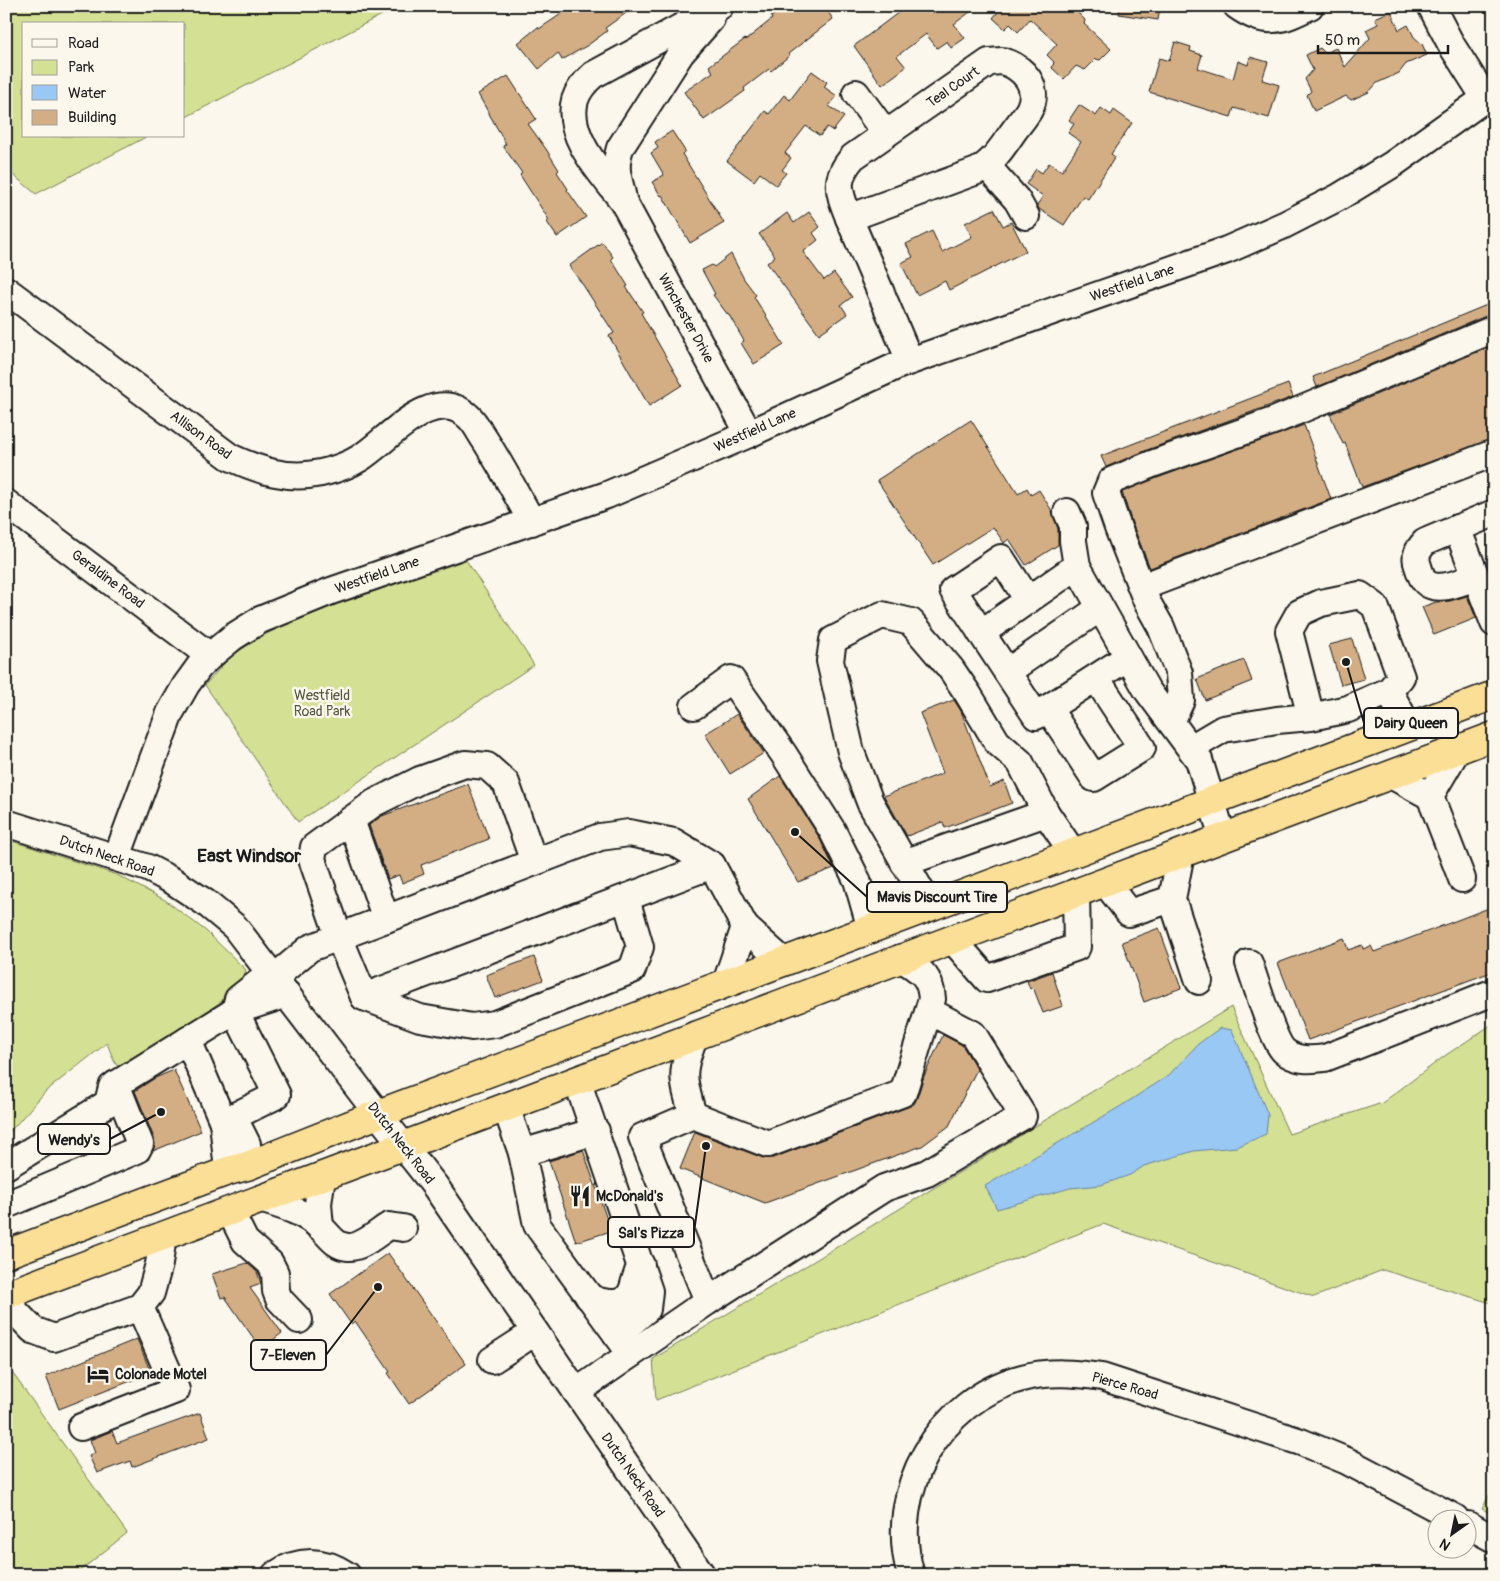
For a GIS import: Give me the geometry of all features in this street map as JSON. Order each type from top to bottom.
[{"type":"highway","points":[[6,1254],[238,1169],[378,1114],[1494,695]]},
{"type":"highway","points":[[6,1295],[1494,736]]},
{"type":"street","name":"Winchester Drive","points":[[623,201],[603,178],[578,137],[573,114],[575,99],[582,86],[593,75],[720,6]]},
{"type":"street","name":"Winchester Drive","points":[[724,6],[681,53],[620,148],[616,162],[616,177],[623,201],[749,434]]},
{"type":"street","points":[[1237,6],[1249,15],[1275,20],[1289,17],[1310,6]]},
{"type":"street","points":[[1431,6],[1452,46],[1489,95]]},
{"type":"street","name":"Teal Court","points":[[849,218],[987,166],[1029,109],[1032,96],[1031,84],[1024,72],[1014,65],[1002,61],[989,62],[853,157],[844,167],[839,180],[840,193],[849,218],[910,361]]},
{"type":"street","points":[[856,93],[886,134]]},
{"type":"street","name":"Westfield Lane","points":[[117,857],[170,712],[186,685],[199,667],[233,637],[272,614],[331,591],[607,495],[749,434],[910,361],[1227,250],[1284,225],[1340,197],[1393,164],[1489,95]]},
{"type":"street","points":[[987,166],[1017,200],[1026,216]]},
{"type":"street","name":"Allison Road","points":[[6,290],[230,457],[254,468],[275,474],[299,476],[321,473],[342,467],[360,458],[414,415],[426,409],[445,407],[463,413],[474,422],[532,522]]},
{"type":"street","points":[[1171,722],[1181,700],[1179,673],[1161,627],[1147,602],[1118,528],[1106,493],[1112,481],[1152,464],[1276,420],[1494,330]]},
{"type":"street","points":[[1142,587],[1494,453]]},
{"type":"street","name":"Geraldine Road","points":[[6,503],[210,656]]},
{"type":"street","points":[[1067,512],[1073,526],[1077,566],[1147,690],[1199,760],[1223,838]]},
{"type":"street","points":[[1476,577],[1442,587],[1430,585],[1423,579],[1415,559],[1418,549],[1425,542],[1494,513]]},
{"type":"street","points":[[1456,528],[1494,622]]},
{"type":"street","points":[[1028,600],[1000,558],[953,590],[1036,716],[1128,657]]},
{"type":"street","points":[[981,633],[1077,566]]},
{"type":"street","points":[[1191,748],[1223,729],[1277,720],[1311,717],[1348,709],[1389,690],[1401,676],[1375,606],[1360,595],[1321,603],[1299,613],[1289,631],[1311,717]]},
{"type":"street","points":[[1007,672],[1100,608]]},
{"type":"street","points":[[930,907],[870,802],[851,752],[830,661],[834,640],[882,615],[911,622],[951,669],[997,742],[1020,762],[1046,813],[1073,853]]},
{"type":"street","points":[[1048,708],[1094,778],[1142,748],[1096,678]]},
{"type":"street","points":[[694,706],[731,679],[783,752],[832,830],[857,880],[871,929]]},
{"type":"street","points":[[1389,690],[1408,726]]},
{"type":"street","points":[[1348,709],[1355,747]]},
{"type":"street","points":[[1430,796],[1457,750]]},
{"type":"street","points":[[534,862],[506,783],[487,766],[465,764],[420,780],[374,803],[314,847],[312,859],[339,937],[364,997],[420,1018],[472,1027],[495,1024],[632,970],[640,947],[626,898]]},
{"type":"street","points":[[1391,775],[1430,796],[1462,879]]},
{"type":"street","points":[[904,863],[1046,813]]},
{"type":"street","points":[[351,820],[386,919]]},
{"type":"street","name":"Dutch Neck Road","points":[[6,823],[148,868],[174,881],[206,903],[235,927],[435,1186],[702,1575]]},
{"type":"street","points":[[224,1122],[277,1095],[235,1011],[238,999],[277,982],[310,948],[600,837],[629,833],[674,842],[712,865],[745,927],[784,962]]},
{"type":"street","points":[[1181,853],[1172,899],[1199,981]]},
{"type":"street","points":[[364,997],[712,865]]},
{"type":"street","points":[[1105,882],[1129,913],[1172,899]]},
{"type":"street","points":[[952,939],[988,979],[1077,947],[1076,892]]},
{"type":"street","points":[[726,984],[745,927]]},
{"type":"street","points":[[708,1301],[642,1137],[693,1115],[768,1144],[903,1093],[932,1000],[931,985],[924,974],[901,958]]},
{"type":"street","points":[[1249,963],[1276,1038],[1284,1050],[1296,1058],[1311,1060],[1325,1058],[1494,992]]},
{"type":"street","points":[[6,1166],[108,1103],[112,1087],[116,1084],[235,1011]]},
{"type":"street","points":[[624,1344],[662,1332],[884,1188],[927,1173],[1022,1116],[973,1034],[929,1011]]},
{"type":"street","points":[[693,1115],[684,1083],[684,1069],[686,1056],[695,1035]]},
{"type":"street","points":[[188,1040],[224,1122],[240,1130],[247,1144],[238,1169]]},
{"type":"street","points":[[576,1392],[624,1344],[647,1309],[649,1291],[638,1271],[596,1131],[577,1080]]},
{"type":"street","points":[[6,1205],[137,1150],[140,1144],[116,1084]]},
{"type":"street","points":[[506,1107],[522,1153],[537,1225],[624,1344]]},
{"type":"street","points":[[522,1153],[596,1131]]},
{"type":"street","points":[[320,1227],[318,1204],[322,1176]]},
{"type":"street","points":[[260,1199],[298,1211],[320,1227],[332,1241],[347,1247],[359,1245],[389,1226],[403,1228]]},
{"type":"street","points":[[230,1211],[245,1241],[270,1263],[274,1272],[279,1299],[299,1320]]},
{"type":"street","points":[[6,1302],[34,1330],[54,1338],[140,1307],[151,1293],[159,1264],[163,1236]]},
{"type":"street","points":[[589,1297],[600,1303],[616,1304],[627,1298],[633,1290],[638,1271]]},
{"type":"street","points":[[81,1427],[176,1390],[140,1307]]},
{"type":"street","points":[[647,1309],[662,1332]]},
{"type":"street","points":[[492,1360],[535,1332]]},
{"type":"street","name":"Pierce Road","points":[[911,1575],[904,1540],[905,1515],[910,1491],[919,1465],[931,1443],[949,1421],[972,1401],[996,1387],[1022,1378],[1049,1373],[1074,1373],[1102,1377],[1301,1442],[1347,1461],[1436,1508]]},
{"type":"street","points":[[1478,1530],[1494,1539]]},
{"type":"street","points":[[275,1575],[286,1567],[302,1562],[316,1562],[332,1566],[347,1575]]},
{"type":"green space","points":[[6,6],[399,6],[185,117],[185,22],[22,22],[22,138],[144,138],[36,194],[6,169]]},
{"type":"green space","name":"Westfield Road Park","points":[[466,560],[534,665],[298,822],[205,685],[231,656],[264,635],[308,614]]},
{"type":"green space","points":[[6,839],[117,875],[165,900],[206,931],[246,970],[237,991],[120,1070],[114,1061],[107,1043],[46,1091],[6,1136]]},
{"type":"green space","points":[[1231,1007],[1289,1134],[1382,1103],[1446,1055],[1494,1023],[1494,1304],[1383,1270],[1314,1297],[1103,1224],[656,1400],[653,1359]]},
{"type":"green space","points":[[6,1364],[127,1533],[75,1575],[6,1575]]},
{"type":"green space","points":[[1494,1486],[1494,1515],[1482,1509]]},
{"type":"water","points":[[1220,1028],[1232,1030],[1268,1115],[1266,1134],[1237,1147],[1194,1151],[1144,1166],[1130,1175],[1101,1185],[1070,1188],[997,1209],[985,1186],[1168,1076],[1198,1044]]},
{"type":"building","points":[[573,6],[636,6],[605,28],[607,31],[588,45],[562,60],[558,53],[539,69],[518,43],[538,27],[539,29]]},
{"type":"building","points":[[786,6],[824,6],[833,19],[788,54],[790,55],[771,71],[769,69],[744,88],[745,91],[704,120],[684,92],[713,72],[709,66],[746,40]]},
{"type":"building","points":[[907,6],[978,6],[954,24],[965,38],[951,48],[947,41],[937,48],[926,34],[897,56],[906,67],[882,85],[854,46]]},
{"type":"building","points":[[1000,6],[1071,6],[1085,20],[1084,24],[1111,49],[1100,60],[1096,59],[1085,70],[1076,66],[1064,79],[1052,68],[1054,62],[1047,55],[1057,44],[1030,19],[1018,32],[1010,24],[1005,29],[993,18]]},
{"type":"building","points":[[1120,6],[1160,6],[1158,20],[1119,14]]},
{"type":"building","points":[[1391,11],[1399,30],[1408,25],[1414,37],[1422,44],[1427,55],[1406,64],[1399,73],[1377,83],[1369,92],[1351,100],[1346,96],[1314,111],[1307,95],[1311,91],[1305,79],[1313,70],[1306,55],[1320,48],[1325,53],[1336,48],[1345,67],[1370,38],[1366,30],[1378,24],[1375,18]]},
{"type":"building","points":[[1175,42],[1191,47],[1190,51],[1202,55],[1198,68],[1233,79],[1238,61],[1248,65],[1250,57],[1268,62],[1262,80],[1279,85],[1269,118],[1234,108],[1231,117],[1149,92],[1159,58],[1169,61]]},
{"type":"building","points":[[812,71],[827,82],[824,87],[837,96],[829,106],[844,117],[833,131],[827,127],[820,136],[806,126],[785,153],[791,158],[782,170],[786,173],[776,185],[760,173],[754,181],[727,161],[765,111],[769,114],[784,95],[790,100]]},
{"type":"building","points":[[508,76],[536,119],[528,124],[546,149],[559,170],[557,172],[567,190],[586,217],[557,237],[547,222],[549,220],[520,175],[522,173],[503,146],[506,144],[478,94]]},
{"type":"building","points":[[1079,105],[1096,116],[1101,108],[1111,115],[1114,110],[1132,123],[1111,154],[1115,157],[1088,199],[1083,196],[1064,225],[1039,209],[1037,205],[1043,196],[1026,184],[1036,169],[1042,173],[1049,163],[1062,171],[1081,142],[1068,133],[1074,124],[1069,120]]},
{"type":"building","points":[[672,131],[685,151],[682,154],[724,223],[690,243],[662,195],[652,182],[664,175],[651,153],[658,148],[655,142]]},
{"type":"building","points":[[994,209],[1003,226],[1011,222],[1026,251],[949,290],[945,281],[917,295],[901,263],[913,257],[906,244],[932,231],[942,252],[972,237],[965,223]]},
{"type":"building","points":[[809,212],[820,227],[813,233],[818,240],[803,252],[824,280],[834,273],[852,297],[841,305],[847,314],[819,334],[767,263],[775,256],[759,234],[787,213],[794,223]]},
{"type":"building","points":[[602,242],[613,257],[611,259],[628,286],[626,287],[643,312],[641,313],[682,385],[649,406],[609,336],[614,333],[569,266]]},
{"type":"building","points":[[731,254],[744,279],[756,295],[754,297],[784,345],[754,364],[741,343],[744,341],[729,315],[713,295],[715,294],[702,270],[712,265],[714,267]]},
{"type":"building","points":[[1494,302],[1494,314],[1317,387],[1313,377]]},
{"type":"building","points":[[1494,345],[1494,438],[1362,487],[1345,443],[1343,444],[1330,414]]},
{"type":"building","points":[[1288,384],[1293,397],[1147,450],[1106,467],[1101,456]]},
{"type":"building","points":[[971,420],[1018,494],[1027,488],[1031,495],[1039,490],[1052,511],[1058,529],[1058,545],[1026,565],[1009,539],[1004,543],[993,527],[933,565],[877,480]]},
{"type":"building","points":[[1304,425],[1331,499],[1150,568],[1122,492]]},
{"type":"building","points":[[1467,596],[1476,618],[1434,635],[1422,607],[1436,602],[1450,601]]},
{"type":"building","points":[[1352,639],[1364,679],[1341,685],[1329,645]]},
{"type":"building","points":[[1244,660],[1252,681],[1205,700],[1197,679]]},
{"type":"building","points":[[954,700],[961,711],[990,787],[1004,781],[1012,803],[945,828],[943,822],[907,836],[884,796],[943,773],[920,713]]},
{"type":"building","points":[[737,714],[764,753],[730,774],[705,734]]},
{"type":"building","points":[[780,776],[819,837],[834,868],[798,882],[748,799]]},
{"type":"building","points":[[468,784],[489,839],[421,865],[424,874],[402,883],[399,875],[388,879],[369,825],[382,816]]},
{"type":"building","points":[[1494,906],[1494,971],[1308,1040],[1278,963],[1344,938],[1348,950],[1362,945],[1363,949],[1371,946],[1374,952]]},
{"type":"building","points":[[1159,928],[1181,988],[1144,1002],[1122,942]]},
{"type":"building","points":[[534,957],[543,980],[495,998],[486,975]]},
{"type":"building","points":[[1052,972],[1063,1006],[1043,1013],[1033,987],[1030,989],[1027,981]]},
{"type":"building","points":[[943,1035],[962,1045],[977,1069],[949,1126],[922,1146],[765,1203],[680,1169],[695,1132],[763,1158],[773,1158],[914,1104],[924,1076]]},
{"type":"building","points":[[174,1070],[201,1131],[153,1151],[154,1138],[135,1091],[155,1078]]},
{"type":"building","name":"McDonald's","points":[[583,1150],[611,1231],[576,1242],[549,1161]]},
{"type":"building","points":[[388,1253],[466,1364],[409,1404],[388,1373],[390,1372],[355,1321],[351,1324],[330,1294]]},
{"type":"building","points":[[247,1263],[257,1272],[261,1284],[250,1288],[282,1333],[261,1349],[225,1297],[221,1298],[212,1274]]},
{"type":"building","name":"Colonade Motel","points":[[137,1339],[151,1373],[59,1409],[46,1376]]},
{"type":"building","name":"Colonade Motel","points":[[200,1413],[209,1438],[132,1467],[130,1461],[97,1473],[89,1456],[95,1453],[90,1440],[112,1431],[117,1443]]},
{"type":"place","name":"Dairy Queen","points":[[1346,662]]},
{"type":"place","name":"Mavis Discount Tire","points":[[795,832]]},
{"type":"place","name":"Wendy's","points":[[161,1112]]},
{"type":"place","name":"Sal's Pizza","points":[[706,1146]]},
{"type":"place","name":"McDonald's","points":[[580,1196]]},
{"type":"place","name":"7-Eleven","points":[[378,1287]]},
{"type":"place","name":"Colonade Motel","points":[[98,1374]]},
{"type":"district","name":"East Windsor","points":[[249,856]]}]
